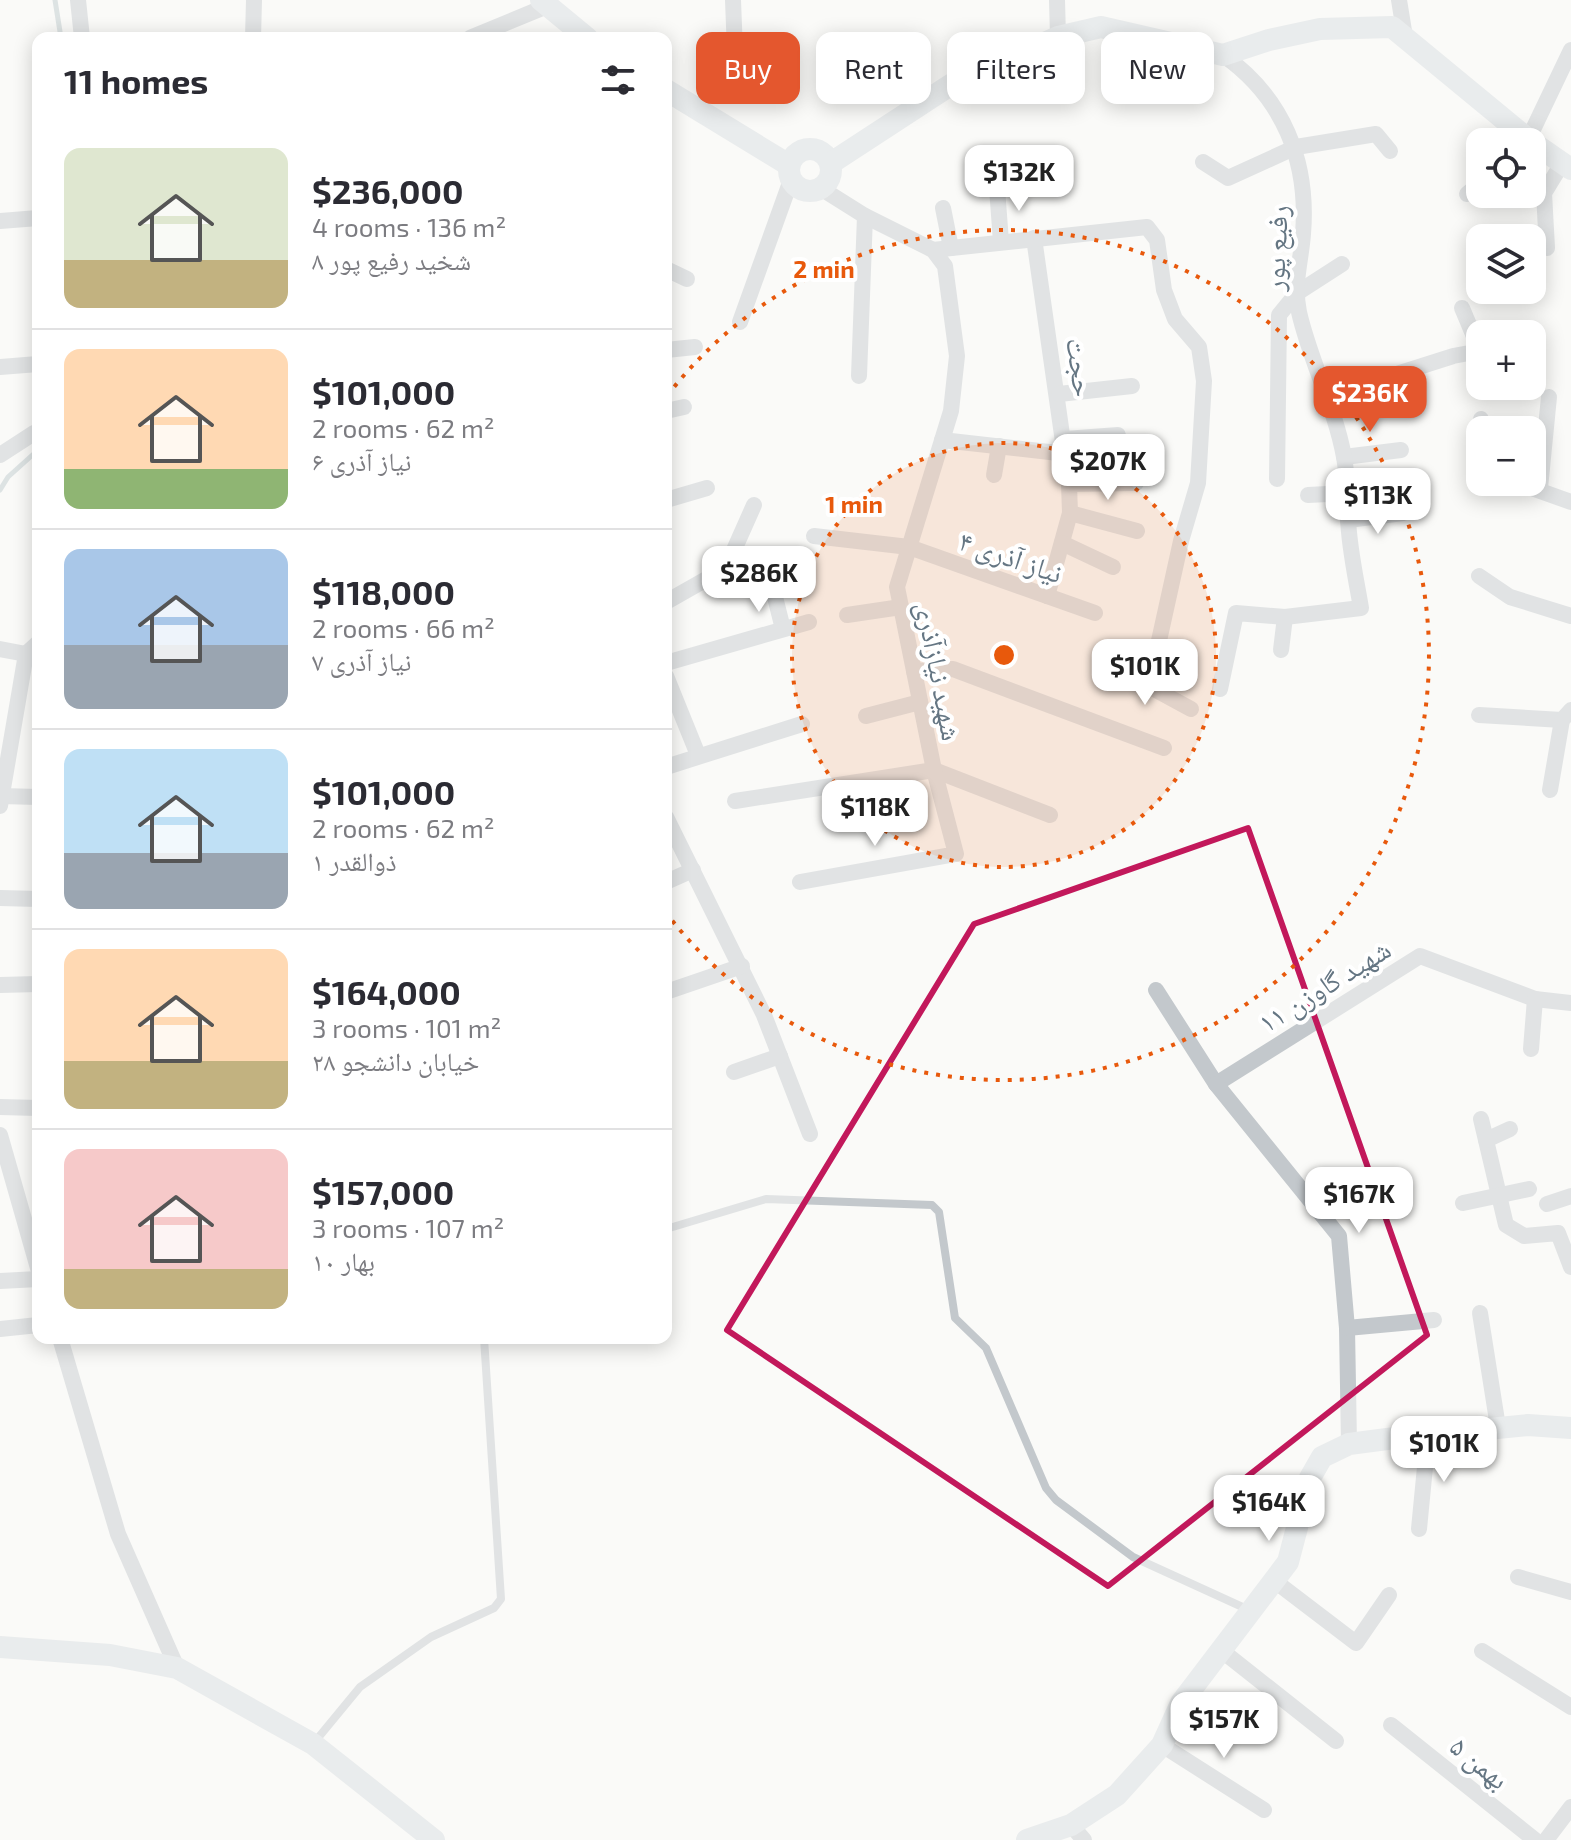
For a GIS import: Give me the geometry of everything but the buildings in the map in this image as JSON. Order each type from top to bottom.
[{"type":"street","points":[[78,0],[81,32]]},
{"type":"street","points":[[253,32],[254,0]]},
{"type":"street","points":[[733,0],[734,32]]},
{"type":"street","points":[[1057,0],[1058,32]]},
{"type":"street","points":[[1399,0],[1405,37]]},
{"type":"street","points":[[483,32],[544,3],[580,32]]},
{"type":"street","points":[[1080,32],[1101,27],[1223,55],[1269,40],[1320,29],[1392,27],[1513,128]]},
{"type":"street","points":[[1534,128],[1571,50]]},
{"type":"street","name":"رفیع پور","points":[[1223,55],[1245,71],[1276,108],[1296,147],[1304,186],[1297,293],[1344,457],[1348,520],[1361,608],[1285,617]]},
{"type":"street","points":[[831,163],[947,87]]},
{"type":"street","points":[[672,94],[790,172],[805,191],[822,189],[865,216],[933,250],[1147,227],[1157,240],[1164,290],[1175,319],[1199,347],[1204,381],[1198,483],[1181,541],[1149,686]]},
{"type":"street","points":[[1203,162],[1228,178],[1296,147],[1376,134],[1390,151]]},
{"type":"street","points":[[740,322],[794,157],[810,149],[826,155],[831,163],[831,177],[822,189]]},
{"type":"street","points":[[1546,153],[1567,166],[1544,193],[1547,248]]},
{"type":"street","points":[[997,188],[1001,242]]},
{"type":"street","points":[[943,208],[951,248]]},
{"type":"street","points":[[859,376],[865,216]]},
{"type":"street","points":[[0,221],[32,218]]},
{"type":"street","name":"حجت","points":[[1034,238],[1059,394],[1069,484],[1070,513],[1047,596]]},
{"type":"street","name":"شهید نیازآذری","points":[[800,882],[956,854],[934,770],[897,587],[951,411],[957,356],[945,266],[933,250]]},
{"type":"street","points":[[1277,479],[1279,315],[1297,293],[1342,264]]},
{"type":"street","points":[[672,272],[687,279]]},
{"type":"street","points":[[1327,396],[1453,356],[1480,351],[1462,308]]},
{"type":"street","points":[[672,349],[695,347]]},
{"type":"street","points":[[0,367],[32,364]]},
{"type":"street","points":[[1059,394],[1132,386]]},
{"type":"street","points":[[1546,427],[1549,397]]},
{"type":"street","points":[[672,410],[684,407]]},
{"type":"street","points":[[0,455],[32,434]]},
{"type":"street","points":[[942,440],[999,446],[1066,446],[1118,435]]},
{"type":"street","points":[[994,475],[999,446]]},
{"type":"street","points":[[1344,457],[1401,450]]},
{"type":"street","points":[[1069,484],[1136,483]]},
{"type":"street","points":[[672,498],[707,488]]},
{"type":"street","points":[[1546,491],[1571,502]]},
{"type":"street","points":[[1308,495],[1347,493]]},
{"type":"street","points":[[672,599],[726,568],[754,505]]},
{"type":"street","points":[[1070,513],[1137,531]]},
{"type":"street","points":[[1348,520],[1403,513]]},
{"type":"street","name":"نیاز آذری ۴","points":[[814,536],[909,547],[1095,613]]},
{"type":"street","points":[[1062,543],[1113,567]]},
{"type":"street","points":[[1479,576],[1510,597],[1571,616]]},
{"type":"street","points":[[773,589],[783,629]]},
{"type":"street","points":[[847,615],[901,607]]},
{"type":"street","points":[[1220,689],[1236,613],[1285,617],[1281,650]]},
{"type":"street","points":[[672,661],[809,622]]},
{"type":"street","points":[[0,649],[32,649],[4,754],[1,801],[32,798]]},
{"type":"street","points":[[914,671],[953,669],[1164,748]]},
{"type":"street","points":[[1119,670],[1191,709]]},
{"type":"street","points":[[672,691],[698,755]]},
{"type":"street","points":[[866,716],[920,702]]},
{"type":"street","points":[[1479,715],[1566,715],[1550,790]]},
{"type":"street","points":[[672,765],[802,724]]},
{"type":"street","points":[[735,801],[934,770],[1050,815]]},
{"type":"street","points":[[672,829],[742,966],[810,1134]]},
{"type":"street","points":[[672,879],[693,870]]},
{"type":"street","points":[[0,898],[32,899]]},
{"type":"street","name":"شهید گاوزن ۱۱","points":[[1216,1084],[1420,956],[1535,999],[1571,1003]]},
{"type":"street","points":[[672,990],[742,966]]},
{"type":"street","points":[[0,985],[32,984]]},
{"type":"street","points":[[1156,990],[1216,1084],[1339,1236],[1347,1328],[1349,1444]]},
{"type":"street","points":[[1531,1049],[1535,999]]},
{"type":"street","points":[[734,1072],[780,1056]]},
{"type":"street","points":[[0,1107],[32,1108]]},
{"type":"street","points":[[1481,1119],[1506,1225],[1524,1236],[1558,1233],[1571,1267]]},
{"type":"street","points":[[1486,1140],[1510,1129]]},
{"type":"street","points":[[0,1135],[32,1247]]},
{"type":"street","points":[[1463,1203],[1529,1189]]},
{"type":"street","points":[[1547,1204],[1571,1196]]},
{"type":"street","points":[[0,1281],[32,1279]]},
{"type":"street","points":[[1480,1313],[1498,1427]]},
{"type":"street","points":[[1347,1328],[1434,1320]]},
{"type":"street","points":[[0,1329],[32,1326]]},
{"type":"street","points":[[62,1344],[118,1534],[177,1668]]},
{"type":"street","points":[[1027,1840],[1078,1832],[1162,1745],[1181,1703],[1249,1610],[1276,1582],[1288,1562],[1310,1478],[1322,1457],[1349,1444],[1498,1427],[1571,1428]]},
{"type":"street","points":[[1419,1529],[1428,1436]]},
{"type":"street","points":[[1518,1577],[1571,1592]]},
{"type":"street","points":[[1276,1582],[1356,1643],[1389,1595]]},
{"type":"street","points":[[0,1647],[110,1655],[177,1668],[313,1744],[434,1840]]},
{"type":"street","points":[[1221,1650],[1336,1741]]},
{"type":"street","points":[[1482,1651],[1571,1707]]},
{"type":"street","name":"بهمن ۵","points":[[1391,1725],[1535,1840]]},
{"type":"street","points":[[1162,1745],[1264,1810]]},
{"type":"street","points":[[1546,1840],[1571,1807]]},
{"type":"lane","points":[[672,1227],[766,1199],[932,1205],[941,1220],[955,1318],[986,1348],[1046,1488],[1056,1500],[1133,1557],[1249,1610]]},
{"type":"lane","points":[[313,1744],[360,1687],[431,1637],[494,1608],[501,1599],[484,1344]]},
{"type":"highlighted area","points":[[1248,828],[1427,1335],[1108,1586],[727,1330],[974,924]]},
{"type":"waterway","points":[[55,0],[60,32]]},
{"type":"waterway","points":[[0,490],[8,477],[32,455]]}]
